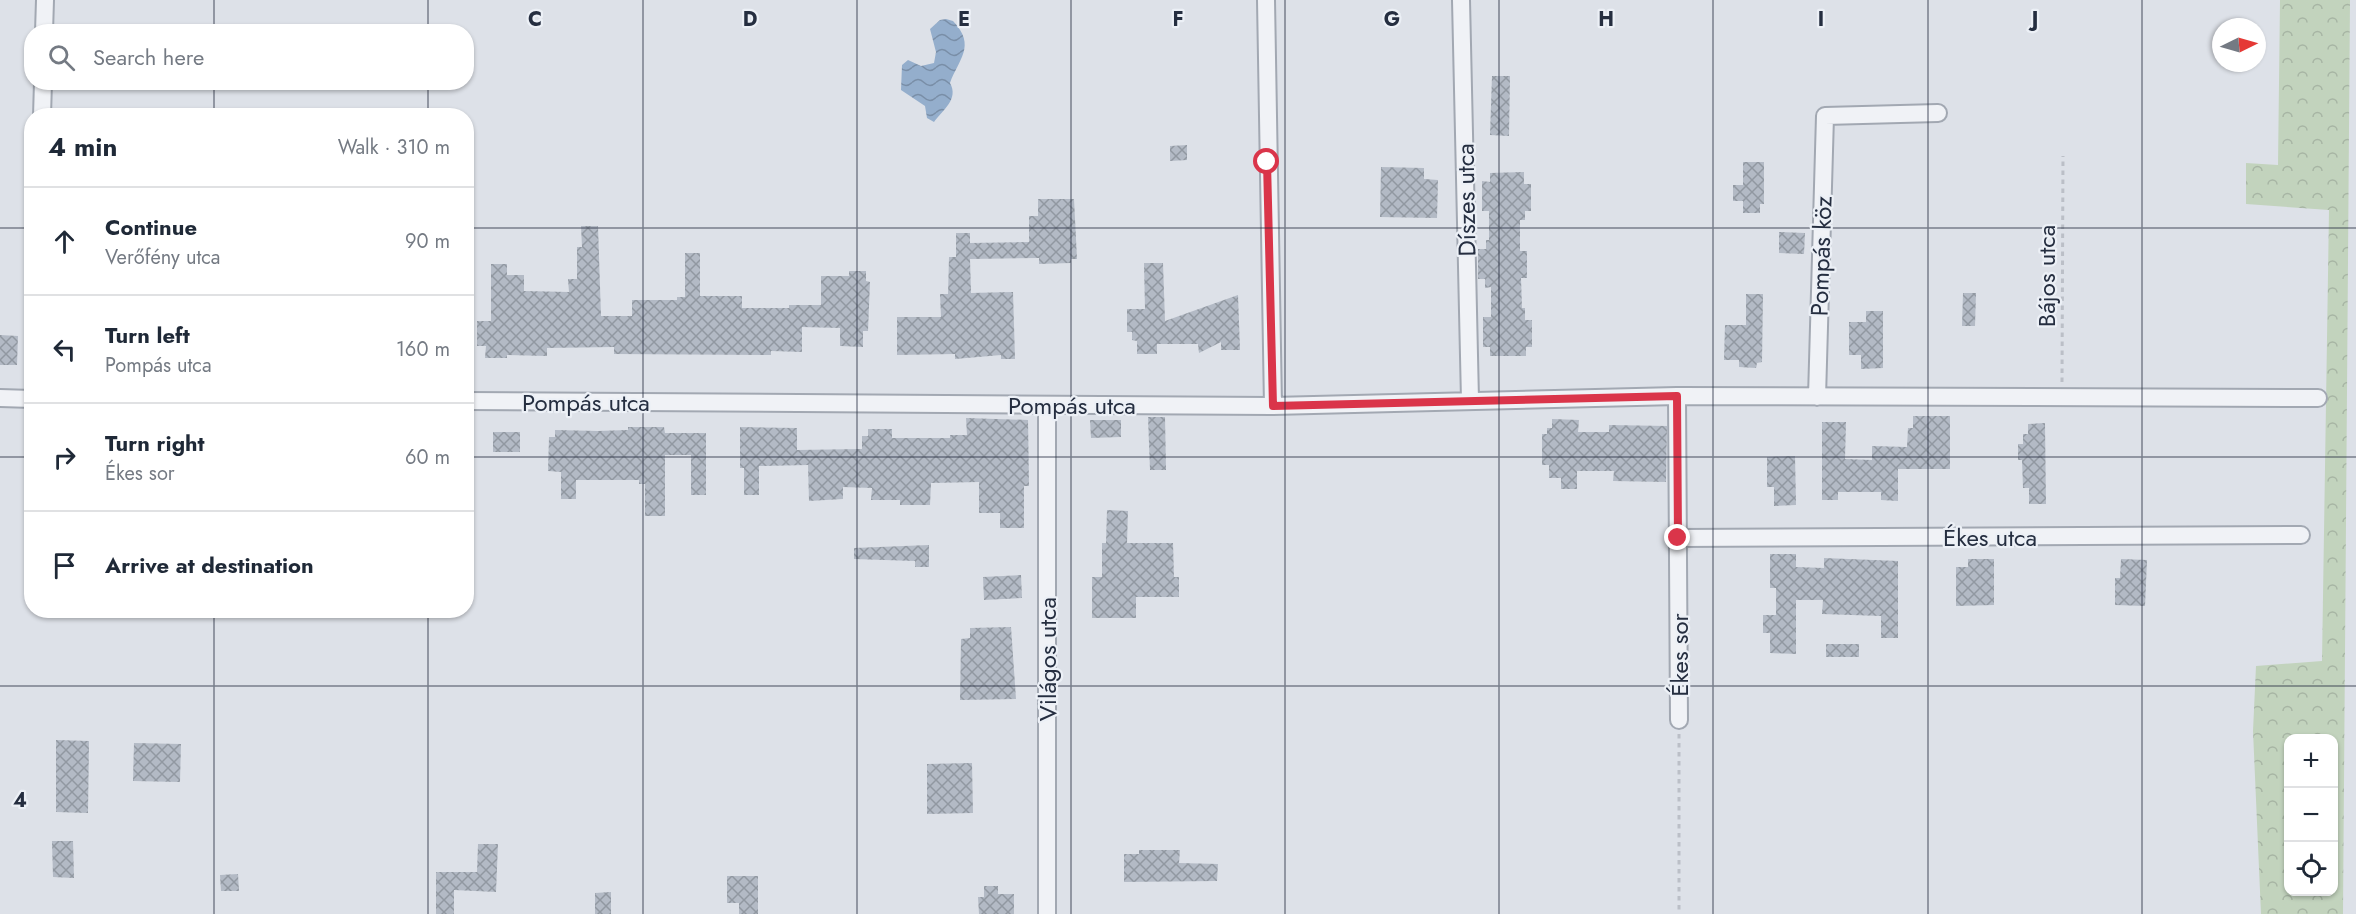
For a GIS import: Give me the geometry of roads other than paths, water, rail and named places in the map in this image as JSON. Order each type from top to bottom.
[{"type":"street","points":[[44,24],[45,0]]},
{"type":"street","points":[[1266,0],[1273,406]]},
{"type":"street","name":"Díszes utca","points":[[1461,0],[1470,400]]},
{"type":"street","points":[[42,108],[43,90]]},
{"type":"street","name":"Pompás köz","points":[[1817,397],[1825,116],[1938,113]]},
{"type":"street","name":"Pompás utca","points":[[474,401],[1273,406],[1677,396],[2318,398]]},
{"type":"street","name":"Ékes sor","points":[[1677,396],[1679,720]]},
{"type":"street","points":[[0,398],[24,399]]},
{"type":"street","name":"Világos utca","points":[[1047,405],[1047,914]]},
{"type":"street","name":"Ékes utca","points":[[1678,538],[2301,535]]},
{"type":"water","points":[[940,20],[953,21],[960,30],[965,46],[950,83],[953,94],[951,99],[934,122],[927,118],[925,106],[901,90],[902,65],[908,60],[921,66],[934,63],[936,52],[930,29]]}]
